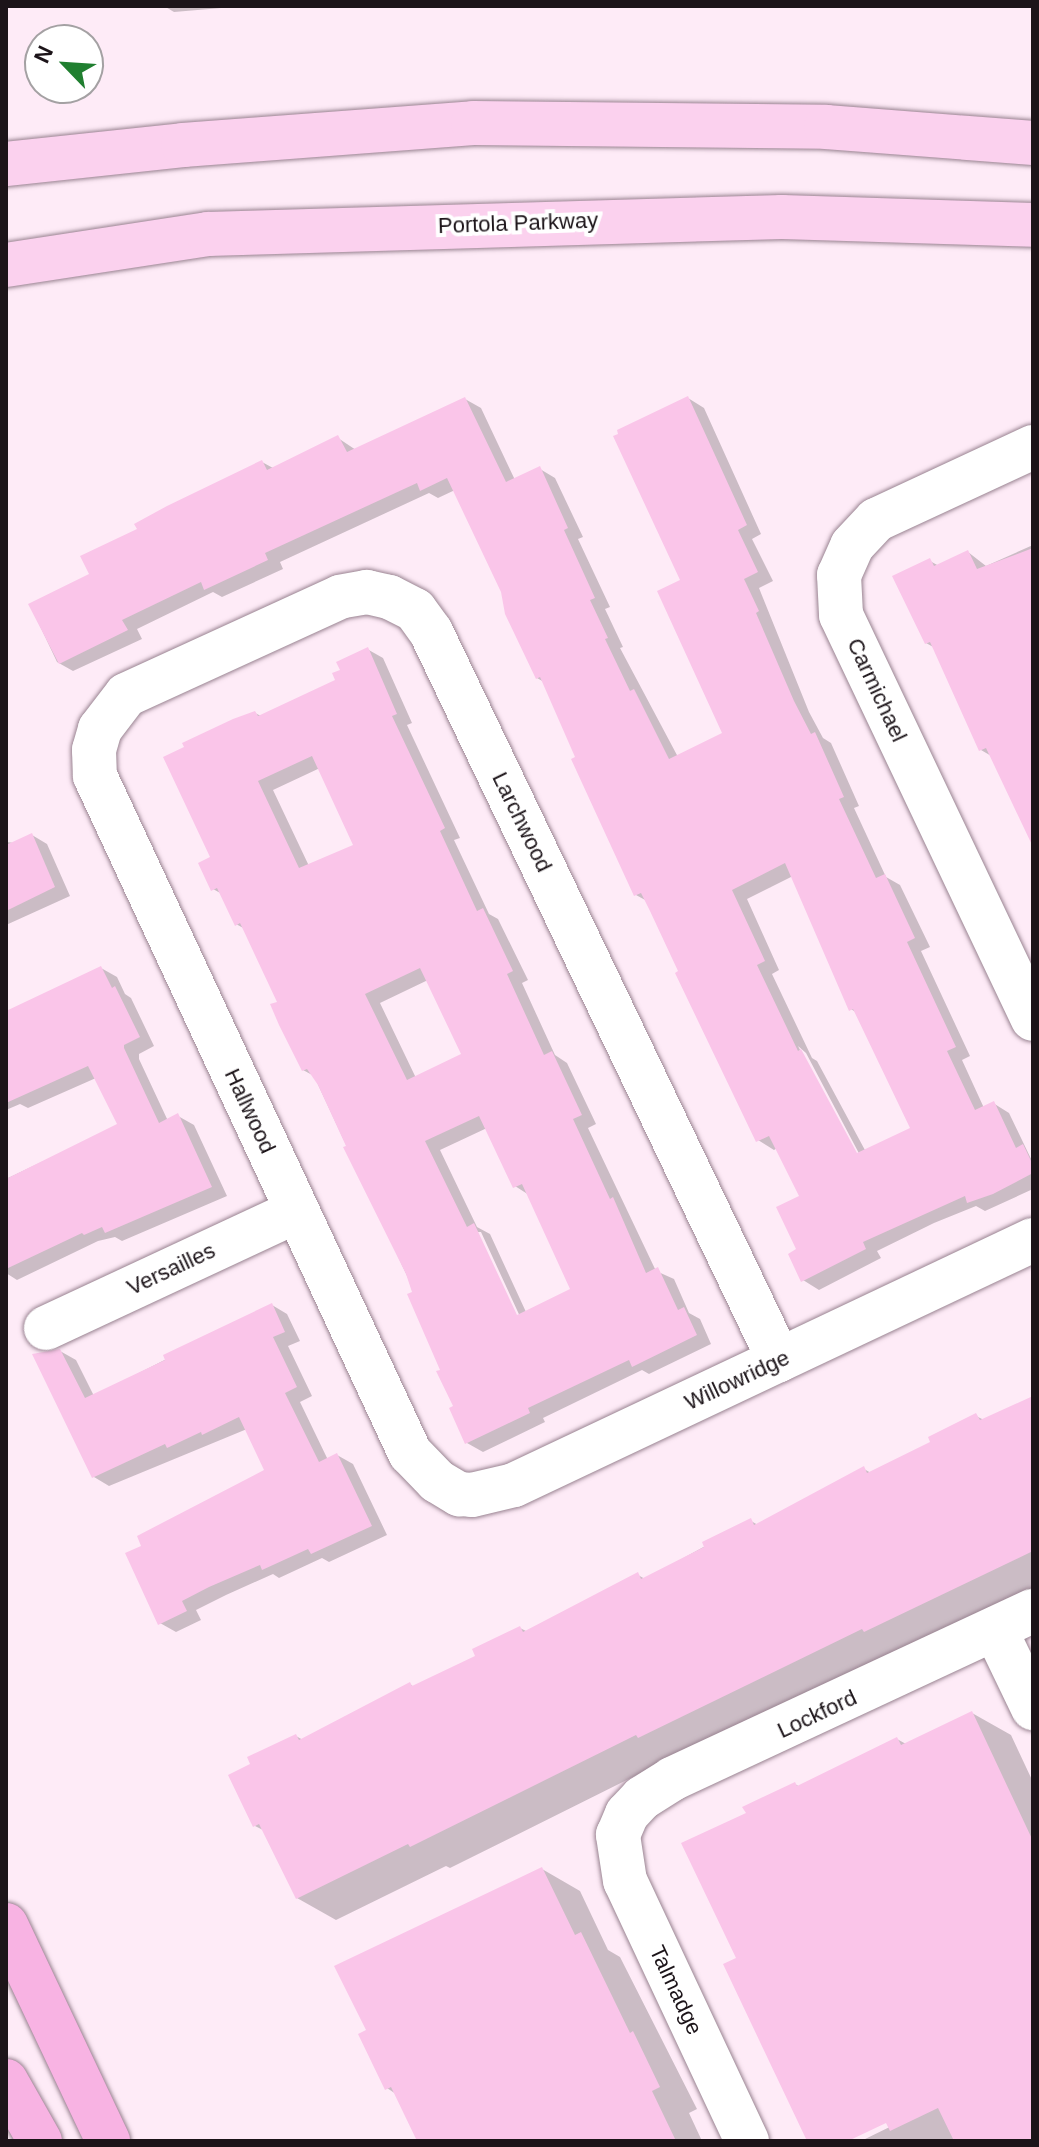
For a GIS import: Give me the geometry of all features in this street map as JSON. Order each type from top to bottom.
[{"type":"highway","points":[[6,1925],[108,2141]]},
{"type":"highway","points":[[6,2081],[40,2141]]},
{"type":"main road","points":[[6,164],[183,145],[473,123],[826,127],[1033,143]]},
{"type":"main road","name":"Portola Parkway","points":[[6,265],[208,234],[782,217],[1032,224]]},
{"type":"street","name":"Carmichael","points":[[1033,447],[876,520],[852,546],[839,575],[841,615],[1033,1019]]},
{"type":"street","name":"Larchwood","points":[[100,729],[126,695],[340,597],[367,592],[389,597],[415,610],[431,632],[779,1360]]},
{"type":"street","name":"Hallwood","points":[[100,729],[94,750],[95,776],[410,1453],[437,1481]]},
{"type":"street","name":"Versailles","points":[[46,1328],[297,1211]]},
{"type":"street","name":"Willowridge","points":[[437,1481],[459,1494],[472,1495],[514,1485],[1033,1240]]},
{"type":"street","points":[[1014,1620],[1033,1708]]},
{"type":"street","name":"Lockford","points":[[618,1835],[635,1806],[672,1779],[1014,1620]]},
{"type":"street","name":"Talmadge","points":[[618,1835],[625,1881],[747,2141]]},
{"type":"building","points":[[688,396],[747,525],[738,530],[758,572],[744,579],[759,611],[756,613],[794,701],[811,734],[815,732],[844,797],[839,799],[876,878],[885,874],[915,938],[907,942],[956,1047],[947,1051],[975,1110],[994,1101],[1016,1148],[1023,1144],[1033,1165],[1033,1173],[993,1194],[967,1203],[965,1196],[863,1242],[866,1249],[801,1282],[788,1254],[796,1249],[776,1207],[799,1196],[769,1136],[756,1142],[675,973],[678,971],[650,911],[641,893],[634,896],[571,759],[575,757],[540,677],[536,679],[505,614],[501,592],[447,478],[420,491],[417,483],[265,553],[268,560],[204,590],[201,582],[122,620],[128,630],[59,664],[28,604],[89,574],[80,556],[137,529],[134,524],[167,506],[262,460],[267,470],[338,435],[347,452],[465,397],[506,482],[540,466],[568,528],[564,530],[595,598],[590,600],[608,638],[605,639],[630,691],[634,689],[669,759],[722,733],[657,591],[680,580],[613,436],[618,434],[617,430]],"holes":[[[785,863],[849,1011],[853,1009],[910,1128],[857,1153],[801,1049],[798,1051],[757,965],[765,961],[732,890]]]},
{"type":"building","points":[[1033,548],[1033,847],[986,748],[979,751],[930,642],[925,644],[892,576],[930,558],[934,566],[968,550],[977,569]]},
{"type":"building","points":[[368,647],[397,714],[392,716],[445,828],[440,831],[477,911],[483,908],[513,971],[507,974],[544,1055],[552,1051],[582,1115],[573,1119],[610,1199],[613,1197],[646,1273],[658,1267],[678,1310],[684,1307],[697,1335],[632,1367],[629,1360],[528,1408],[530,1413],[465,1444],[449,1408],[453,1406],[436,1371],[440,1370],[407,1294],[412,1292],[406,1274],[343,1147],[346,1146],[318,1085],[307,1069],[302,1071],[279,1025],[270,1004],[277,1002],[240,923],[235,926],[217,888],[211,891],[198,863],[210,857],[163,757],[184,747],[182,743],[233,719],[255,711],[258,716],[335,680],[332,673],[340,670],[336,662]],"holes":[[[312,756],[353,845],[299,868],[258,781]],[[420,968],[461,1054],[407,1080],[365,994]],[[479,1116],[513,1188],[522,1184],[570,1289],[517,1315],[474,1223],[467,1227],[425,1141]]]},
{"type":"building","points":[[32,833],[55,887],[6,911],[6,845]]},
{"type":"building","points":[[101,966],[112,988],[115,986],[140,1037],[124,1045],[124,1048],[159,1123],[178,1113],[212,1187],[105,1233],[102,1227],[84,1235],[82,1233],[6,1269],[6,1179],[117,1124],[88,1066],[6,1103],[6,1011]]},
{"type":"building","points":[[272,1303],[285,1332],[273,1337],[297,1387],[285,1393],[319,1462],[337,1453],[372,1526],[311,1554],[308,1549],[262,1570],[260,1565],[209,1587],[182,1601],[187,1611],[158,1625],[125,1553],[141,1546],[137,1536],[264,1470],[239,1417],[167,1448],[165,1444],[92,1478],[32,1354],[60,1349],[85,1398],[165,1360],[163,1355]]},
{"type":"building","points":[[1033,1396],[1033,1551],[864,1632],[862,1629],[638,1738],[636,1735],[410,1847],[408,1844],[296,1899],[259,1824],[253,1827],[228,1775],[250,1764],[247,1757],[296,1734],[299,1740],[410,1682],[412,1686],[475,1656],[472,1649],[520,1626],[523,1632],[638,1572],[641,1579],[704,1547],[702,1542],[751,1518],[754,1525],[864,1466],[867,1473],[930,1442],[928,1437],[976,1413],[980,1420]]},
{"type":"building","points":[[972,1711],[1033,1841],[1033,2141],[954,2141],[938,2108],[890,2131],[886,2123],[848,2141],[807,2141],[723,1964],[736,1958],[681,1843],[746,1813],[742,1807],[795,1782],[797,1786],[897,1737],[901,1745]]},
{"type":"building","points":[[542,1867],[575,1935],[581,1932],[630,2033],[633,2031],[660,2087],[652,2091],[676,2141],[417,2141],[391,2087],[385,2090],[358,2034],[366,2030],[334,1966]]}]
